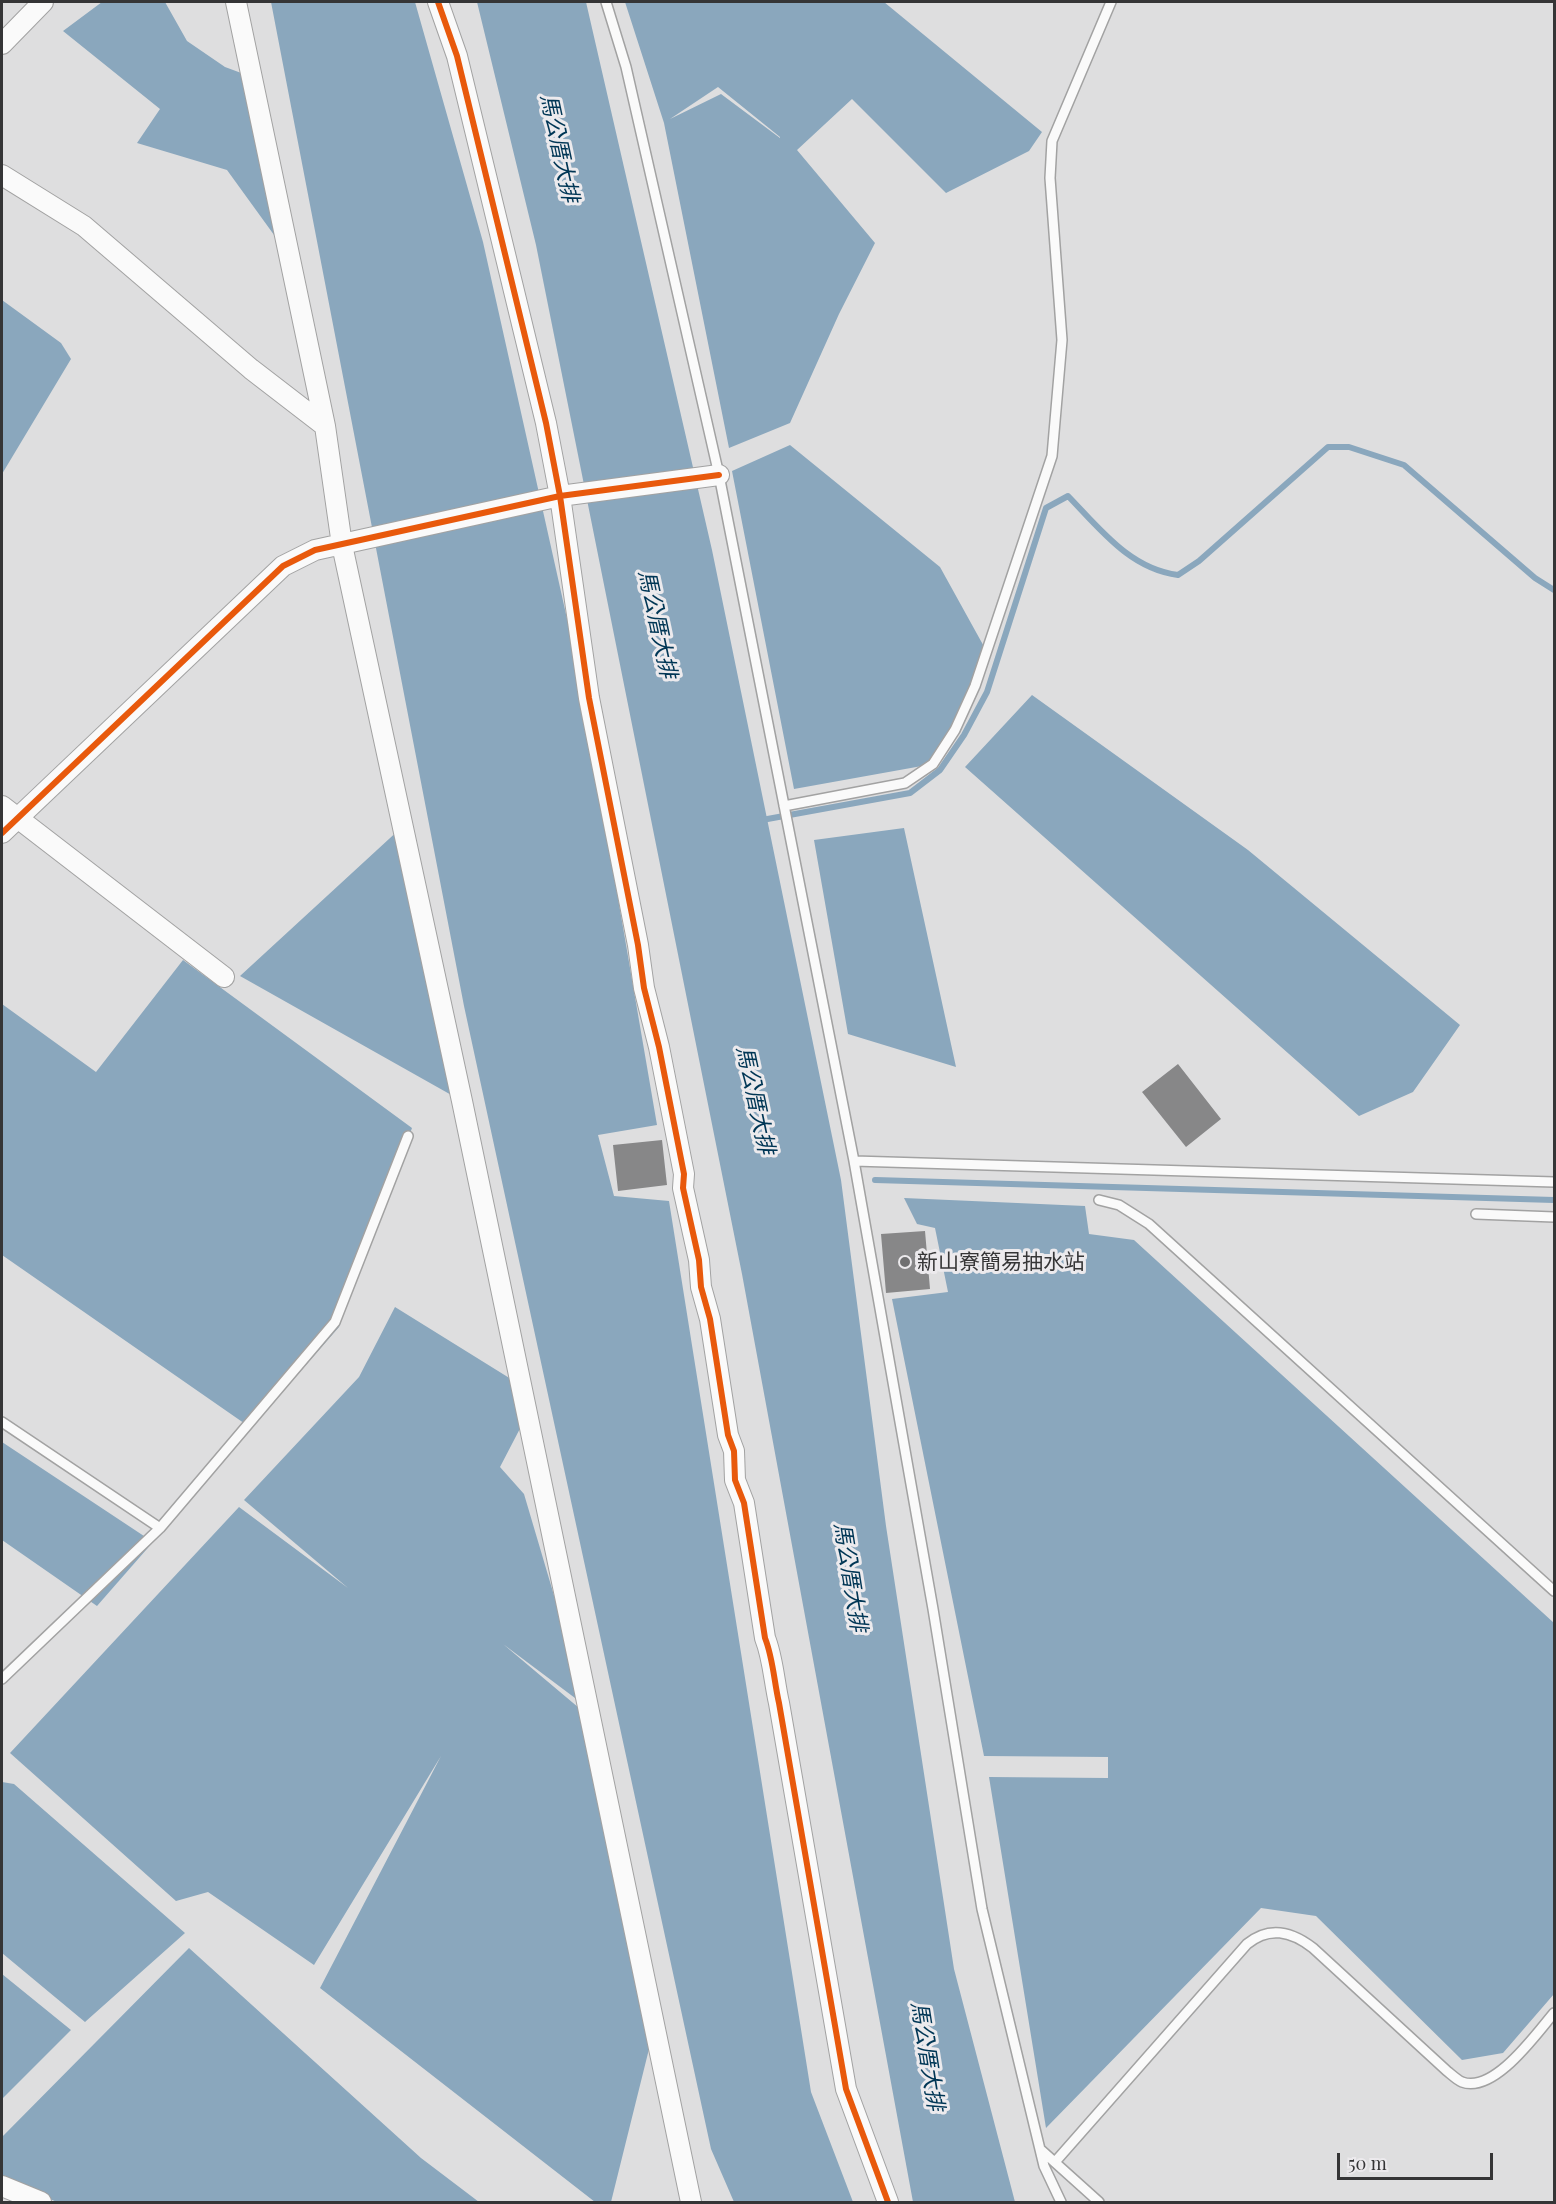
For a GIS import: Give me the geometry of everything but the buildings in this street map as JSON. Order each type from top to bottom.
[{"type":"street","points":[[2,44],[43,2]]},
{"type":"street","points":[[236,2],[325,426],[342,545],[462,1101],[691,2202]]},
{"type":"street","points":[[438,2],[465,91],[546,423],[560,496],[589,698],[638,945],[644,988],[659,1047],[684,1174],[683,1188],[696,1243],[701,1287],[711,1318],[728,1435],[734,1451],[735,1480],[744,1503],[765,1638],[771,1652],[771,1668],[846,2089],[888,2202]]},
{"type":"street","points":[[2,175],[84,226],[251,369],[325,426]]},
{"type":"street","points":[[2,833],[283,566],[315,550],[560,496],[719,475]]},
{"type":"street","points":[[2,806],[224,977]]},
{"type":"street","points":[[2,2186],[41,2202]]},
{"type":"lane","points":[[606,2],[626,67],[719,475],[788,824],[854,1161],[933,1609],[982,1909],[1044,2166],[1061,2202]]},
{"type":"lane","points":[[784,807],[905,783],[933,764],[955,730],[975,686],[1052,456],[1062,340],[1050,178],[1052,141],[1111,2]]},
{"type":"lane","points":[[2,1679],[160,1528],[335,1322],[408,1136]]},
{"type":"lane","points":[[854,1161],[1554,1182]]},
{"type":"lane","points":[[1099,1200],[1119,1205],[1149,1224],[1554,1591]]},
{"type":"lane","points":[[1476,1214],[1554,1217]]},
{"type":"lane","points":[[2,1422],[160,1528]]},
{"type":"lane","points":[[1055,2162],[1247,1944],[1264,1933],[1285,1933],[1299,1937],[1462,2082],[1479,2083],[1494,2076],[1512,2060],[1554,2013]]},
{"type":"lane","points":[[1040,2149],[1099,2202]]},
{"type":"water","points":[[102,2],[165,2],[187,41],[225,67],[252,77],[290,257],[227,170],[137,143],[160,109],[63,31]]},
{"type":"water","points":[[271,2],[415,2],[483,242],[580,677],[657,1125],[598,1135],[614,1196],[669,1201],[811,2092],[853,2202],[734,2202],[711,2149],[464,1006]]},
{"type":"water","name":"馬公厝大排","points":[[477,2],[586,2],[712,550],[841,1180],[886,1526],[954,1969],[1015,2202],[913,2202],[742,1274],[536,245]]},
{"type":"water","points":[[625,2],[884,2],[1042,132],[1029,151],[946,193],[852,99],[797,150],[875,243],[839,314],[790,423],[729,448],[664,123]],"holes":[[[718,87],[780,137],[721,94],[670,119]]]},
{"type":"water","points":[[2,300],[61,343],[71,359],[2,474]]},
{"type":"water","points":[[790,445],[940,567],[987,652],[933,764],[794,789],[732,471]]},
{"type":"water","points":[[1032,695],[1248,850],[1460,1025],[1413,1092],[1359,1116],[965,767]]},
{"type":"water","points":[[402,827],[462,1101],[240,976]]},
{"type":"water","points":[[904,828],[956,1067],[848,1034],[814,840]]},
{"type":"water","points":[[183,960],[412,1128],[339,1327],[251,1428],[2,1255],[2,1004],[96,1072]]},
{"type":"water","points":[[904,1198],[1085,1206],[1089,1234],[1134,1240],[1554,1623],[1554,1994],[1503,2053],[1462,2060],[1316,1916],[1261,1908],[1046,2128],[989,1777],[1108,1778],[1108,1757],[984,1756],[892,1299],[948,1292],[935,1228],[917,1224]]},
{"type":"water","points":[[395,1307],[519,1384],[526,1417],[500,1467],[524,1494],[587,1707],[503,1644],[585,1713],[650,2045],[611,2202],[595,2202],[320,1988],[441,1756],[314,1965],[208,1892],[176,1901],[10,1753],[239,1507],[348,1588],[244,1500],[359,1377]]},
{"type":"water","points":[[2,1442],[153,1542],[97,1606],[2,1540]]},
{"type":"water","points":[[2,1782],[14,1784],[185,1933],[85,2022],[2,1953]]},
{"type":"water","points":[[189,1948],[421,2158],[479,2202],[57,2202],[2,2179],[2,2137]]},
{"type":"water","points":[[2,1974],[71,2030],[2,2099]]},
{"type":"waterway","points":[[762,820],[910,793],[940,770],[964,735],[987,692],[1046,508],[1068,496],[1117,546],[1145,565],[1178,575],[1199,561],[1328,447],[1349,447],[1404,465],[1535,578],[1554,590]]},
{"type":"waterway","points":[[875,1180],[1554,1200]]},
{"type":"cycle path","points":[[438,2],[457,56],[546,423],[560,496],[589,698],[638,945],[644,988],[659,1047],[684,1174],[683,1188],[699,1260],[701,1287],[710,1319],[728,1435],[734,1451],[735,1480],[744,1503],[765,1638],[773,1670],[846,2089],[888,2202]]},
{"type":"cycle path","points":[[2,833],[283,566],[315,550],[560,496],[719,475]]},
{"type":"place","name":"新山寮簡易抽水站","points":[[905,1262]]}]
